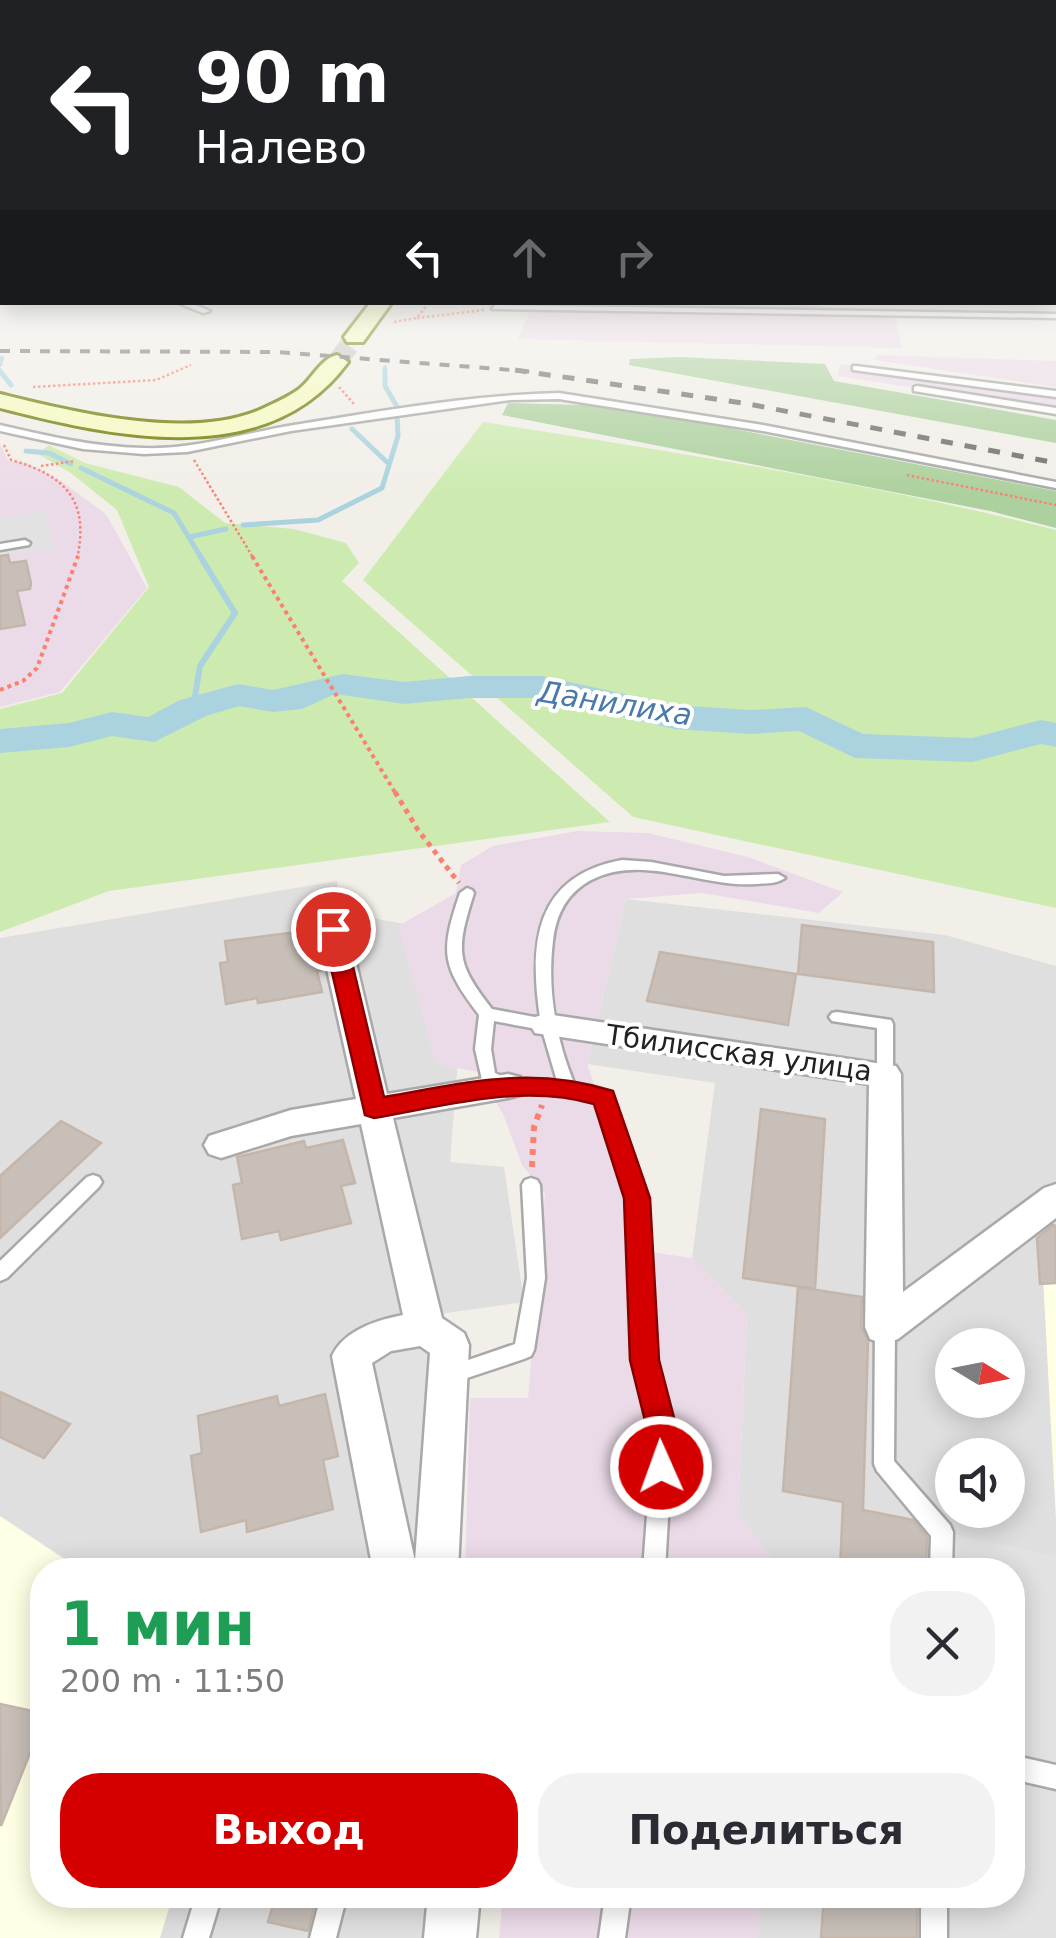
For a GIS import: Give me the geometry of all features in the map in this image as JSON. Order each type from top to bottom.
[{"type":"main road","points":[[331,335],[349,313]]},
{"type":"main road","points":[[356,337],[382,313]]},
{"type":"main road","points":[[0,401],[110,426],[166,430],[242,422],[289,406],[316,389],[325,361]]},
{"type":"street","points":[[333,929],[424,1328],[450,1346],[437,1558]]},
{"type":"street","name":"Тбилисская улица","points":[[546,1025],[885,1074],[884,1327]]},
{"type":"street","points":[[222,1145],[291,1123],[508,1086]]},
{"type":"street","points":[[884,1327],[1056,1198]]},
{"type":"street","points":[[393,1558],[351,1356],[383,1336],[424,1328]]},
{"type":"street","points":[[450,1938],[453,1908]]},
{"type":"lane","points":[[968,313],[1056,316]]},
{"type":"lane","points":[[856,368],[1056,394]]},
{"type":"lane","points":[[916,389],[1056,412]]},
{"type":"lane","points":[[0,428],[84,446],[187,450],[291,428],[510,397],[559,396],[763,428],[1056,485]]},
{"type":"lane","points":[[0,547],[25,543]]},
{"type":"lane","points":[[558,1087],[546,1025],[546,930],[567,889],[609,867],[629,866],[728,881],[778,878]]},
{"type":"lane","points":[[468,893],[450,950],[464,984],[487,1014],[546,1025]]},
{"type":"lane","points":[[487,1014],[482,1048],[488,1076],[508,1086],[558,1087],[604,1098],[637,1198],[644,1360],[663,1433],[655,1558]]},
{"type":"lane","points":[[837,1017],[885,1024],[885,1074]]},
{"type":"lane","points":[[0,1273],[94,1182]]},
{"type":"lane","points":[[448,1375],[524,1350],[536,1278],[531,1185]]},
{"type":"lane","points":[[884,1327],[884,1464],[942,1532],[941,1558]]},
{"type":"lane","points":[[1025,1770],[1056,1777]]},
{"type":"lane","points":[[196,1938],[205,1908]]},
{"type":"lane","points":[[323,1938],[331,1908]]},
{"type":"lane","points":[[612,1938],[616,1908]]},
{"type":"lane","points":[[934,1908],[934,1938]]},
{"type":"path","points":[[385,313],[417,318],[465,313]]},
{"type":"path","points":[[417,318],[420,313]]},
{"type":"path","points":[[22,387],[156,380],[191,364]]},
{"type":"path","points":[[0,690],[34,672],[69,594],[80,558],[83,530],[62,480],[30,462],[11,460],[2,440]]},
{"type":"path","points":[[187,450],[418,830],[468,893]]},
{"type":"path","points":[[904,474],[1056,505]]},
{"type":"path","points":[[531,1185],[534,1127],[558,1087]]},
{"type":"shaded area","points":[[529,313],[837,313],[895,315],[902,348],[518,339]]},
{"type":"shaded area","points":[[877,355],[1056,361],[1056,387],[874,360]]},
{"type":"shaded area","points":[[840,364],[1056,393],[1056,410],[838,376]]},
{"type":"shaded area","points":[[0,444],[9,461],[27,463],[58,479],[106,514],[147,588],[60,692],[0,707]]},
{"type":"shaded area","points":[[45,511],[55,548],[0,556],[0,518]]},
{"type":"shaded area","points":[[578,831],[648,833],[748,857],[843,892],[819,913],[702,893],[626,899],[587,1063],[626,1180],[636,1250],[692,1258],[747,1314],[738,1512],[772,1558],[465,1558],[470,1398],[528,1398],[545,1194],[522,1165],[503,1114],[478,1072],[436,1064],[398,926],[456,893],[461,865],[493,846]]},
{"type":"shaded area","points":[[337,881],[340,912],[448,932],[460,1034],[450,1162],[504,1167],[524,1302],[382,1322],[406,1558],[30,1558],[30,1908],[436,1908],[433,1938],[0,1938],[0,938]]},
{"type":"shaded area","points":[[626,899],[945,935],[1056,966],[1056,1938],[758,1938],[760,1908],[1025,1908],[1025,1558],[772,1558],[738,1513],[747,1314],[692,1258],[715,1083],[587,1064]]},
{"type":"shaded area","points":[[1043,1277],[1056,1279],[1056,1519]]},
{"type":"shaded area","points":[[391,1344],[424,1346],[437,1360],[422,1558],[402,1558],[371,1358]]},
{"type":"shaded area","points":[[0,1516],[63,1558],[30,1558],[30,1908],[169,1908],[160,1938],[0,1938]]},
{"type":"shaded area","points":[[942,1532],[1056,1556],[1056,1938],[937,1938],[937,1908],[1025,1908],[1025,1558],[942,1558]]},
{"type":"shaded area","points":[[502,1908],[760,1908],[758,1938],[499,1938]]},
{"type":"green space","points":[[680,357],[825,364],[834,381],[1056,420],[1056,443],[629,365],[630,359]]},
{"type":"green space","points":[[508,403],[584,405],[651,413],[1056,491],[1056,528],[990,511],[502,415]]},
{"type":"green space","points":[[483,422],[843,483],[1056,530],[1056,908],[633,817],[363,580]]},
{"type":"green space","points":[[49,445],[85,463],[179,487],[225,523],[294,529],[346,543],[359,563],[342,581],[610,822],[109,891],[0,932],[0,709],[62,693],[149,587],[117,510],[71,473],[38,454]]},
{"type":"building","points":[[8,555],[10,563],[26,561],[31,583],[30,589],[17,591],[25,625],[0,629],[0,556]]},
{"type":"building","points":[[802,925],[933,942],[934,992],[798,974]]},
{"type":"building","points":[[314,930],[323,970],[317,971],[322,992],[226,1004],[220,963],[228,962],[225,941]]},
{"type":"building","points":[[660,952],[796,974],[788,1025],[647,1001]]},
{"type":"building","points":[[761,1109],[825,1119],[815,1289],[743,1278]]},
{"type":"building","points":[[61,1121],[101,1143],[0,1238],[0,1176]]},
{"type":"building","points":[[343,1140],[355,1183],[341,1186],[351,1223],[281,1240],[279,1231],[242,1239],[233,1185],[242,1183],[237,1157],[304,1141],[306,1148]]},
{"type":"building","points":[[1053,1225],[1056,1283],[1040,1284],[1037,1238]]},
{"type":"building","points":[[798,1287],[862,1297],[861,1327],[868,1341],[863,1510],[913,1520],[927,1537],[926,1558],[841,1558],[843,1502],[783,1491]]},
{"type":"building","points":[[0,1392],[70,1424],[44,1458],[0,1437]]},
{"type":"building","points":[[325,1394],[338,1456],[323,1460],[333,1509],[247,1532],[246,1520],[201,1532],[191,1456],[202,1453],[198,1416],[277,1396],[279,1406]]},
{"type":"building","points":[[0,1704],[30,1710],[30,1753],[1,1826]]},
{"type":"building","points":[[272,1908],[314,1908],[308,1931],[268,1922]]},
{"type":"building","points":[[823,1908],[917,1908],[917,1938],[821,1938]]},
{"type":"waterway","points":[[0,365],[2,358]]},
{"type":"waterway","points":[[385,367],[385,386],[399,410]]},
{"type":"waterway","points":[[0,371],[11,385]]},
{"type":"waterway","points":[[243,525],[318,520],[382,488],[398,436],[397,416]]},
{"type":"waterway","points":[[352,429],[389,464]]},
{"type":"waterway","points":[[26,451],[49,453],[71,464]]},
{"type":"waterway","points":[[81,468],[174,513],[202,559]]},
{"type":"waterway","points":[[189,537],[226,529]]},
{"type":"waterway","points":[[193,708],[200,666],[235,613],[200,556]]},
{"type":"waterway","name":"Данилиха","points":[[343,685],[404,693],[469,687],[542,687],[674,717],[751,722],[806,719],[855,746],[972,750],[1041,732],[1056,735]]},
{"type":"waterway","name":"Данилиха","points":[[0,741],[69,735],[112,724],[154,730],[193,708],[238,695],[273,701],[302,698],[320,689]]},
{"type":"tunnel","points":[[337,362],[355,337]]},
{"type":"railway","points":[[0,351],[277,352],[520,371]]},
{"type":"railway","points":[[515,370],[520,371]]},
{"type":"railway","points":[[520,371],[537,372]]},
{"type":"railway","points":[[520,371],[743,403],[1056,463]]},
{"type":"route","points":[[333,929],[374,1108],[508,1086],[568,1087],[604,1098],[637,1198],[644,1360],[663,1433],[661,1467]]}]
